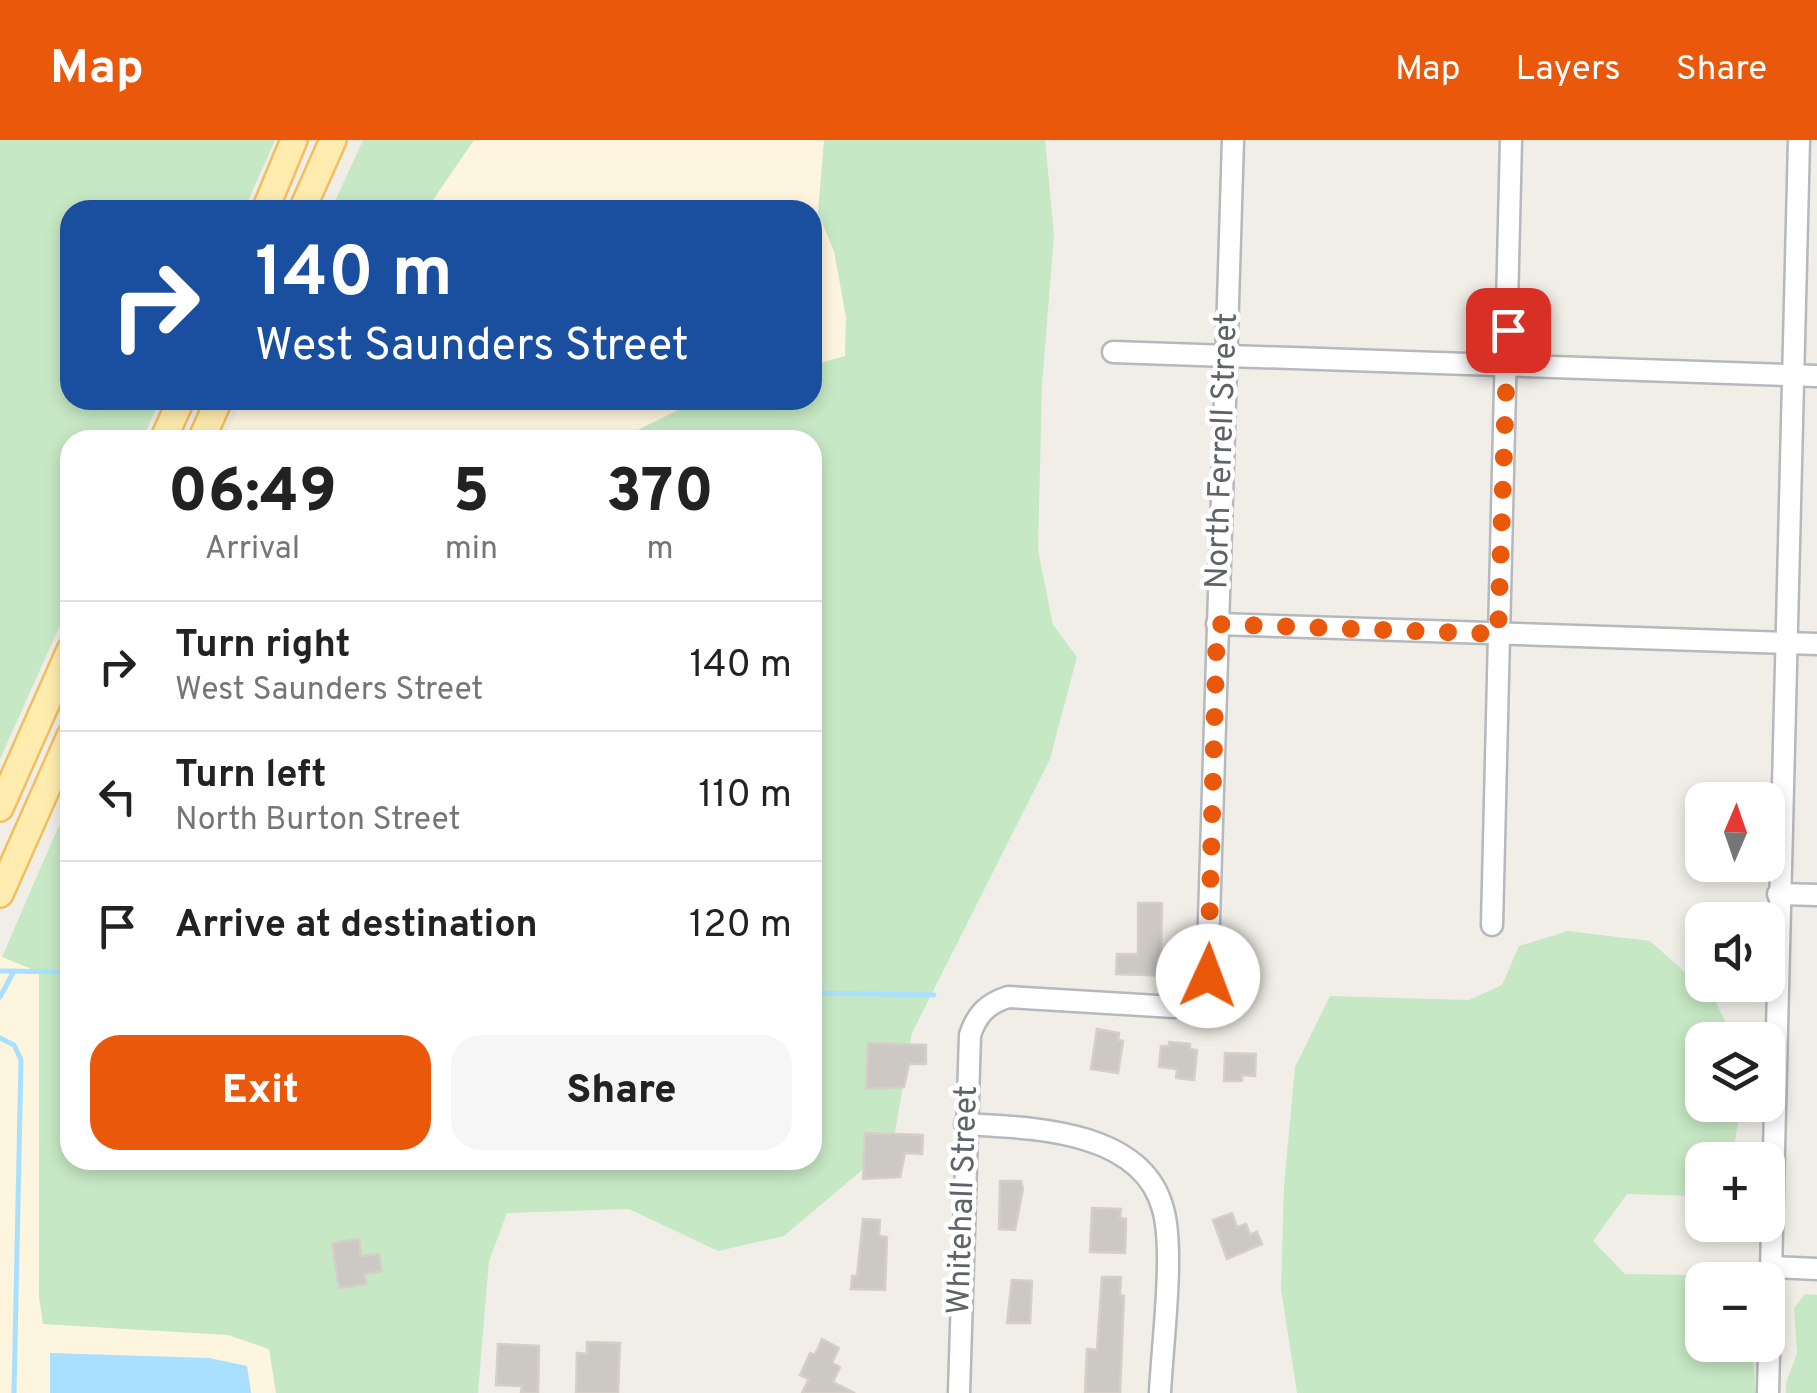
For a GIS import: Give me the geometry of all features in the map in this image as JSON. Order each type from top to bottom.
[{"type":"main road","points":[[269,200],[294,140]]},
{"type":"main road","points":[[306,200],[333,140]]},
{"type":"main road","points":[[0,808],[60,673]]},
{"type":"main road","points":[[0,894],[60,759]]},
{"type":"street","name":"North Ferrell Street","points":[[983,1010],[994,1002],[1022,996],[1156,1007],[1185,1005],[1200,1000],[1208,976],[1233,140]]},
{"type":"street","points":[[1492,925],[1511,140]]},
{"type":"street","points":[[1771,1262],[1799,140]]},
{"type":"street","points":[[1113,352],[1817,376]]},
{"type":"street","points":[[1217,624],[1817,644]]},
{"type":"street","points":[[1778,894],[1817,895]]},
{"type":"street","name":"Whitehall Street","points":[[959,1393],[970,1035],[983,1010]]},
{"type":"street","points":[[965,1124],[1017,1127],[1086,1140],[1132,1164],[1155,1187],[1167,1234],[1160,1393]]},
{"type":"street","points":[[1785,1268],[1817,1269]]},
{"type":"street","points":[[1768,1393],[1769,1362]]},
{"type":"shaded area","points":[[474,140],[824,140],[819,200],[433,200]]},
{"type":"shaded area","points":[[822,222],[834,251],[846,317],[845,356],[822,362]]},
{"type":"shaded area","points":[[237,410],[678,410],[638,430],[228,430]]},
{"type":"shaded area","points":[[0,956],[39,971],[39,1296],[43,1324],[228,1335],[269,1349],[276,1393],[251,1393],[247,1366],[209,1358],[50,1353],[50,1393],[0,1393]]},
{"type":"green space","points":[[0,140],[275,140],[248,200],[60,200],[60,410],[156,410],[146,430],[60,430],[60,625],[0,759]]},
{"type":"green space","points":[[363,140],[474,140],[433,200],[336,200]]},
{"type":"green space","points":[[824,140],[1045,140],[1054,235],[1042,385],[1038,550],[1053,625],[1077,657],[1050,759],[912,1033],[893,1144],[784,1236],[718,1251],[629,1209],[507,1213],[489,1261],[478,1393],[276,1393],[269,1349],[228,1335],[43,1324],[39,1297],[39,972],[2,957],[60,823],[60,1170],[822,1170],[822,430],[638,430],[678,410],[822,410],[822,362],[845,356],[846,317],[834,251],[822,222],[819,200]]},
{"type":"green space","points":[[1568,931],[1650,941],[1685,972],[1685,1002],[1716,1002],[1725,1022],[1685,1022],[1685,1122],[1738,1122],[1735,1142],[1685,1142],[1685,1196],[1627,1194],[1593,1241],[1625,1274],[1685,1275],[1685,1362],[1753,1362],[1756,1393],[1297,1393],[1281,1289],[1284,1186],[1295,1067],[1330,996],[1469,1000],[1502,985],[1519,946]]},
{"type":"green space","points":[[1805,1294],[1817,1295],[1817,1393],[1786,1393],[1797,1353],[1794,1308]]},
{"type":"water","points":[[50,1353],[209,1358],[247,1366],[251,1393],[50,1393]]},
{"type":"building","points":[[1138,903],[1162,903],[1161,954],[1170,955],[1174,976],[1116,974],[1117,954],[1138,954]]},
{"type":"building","points":[[1097,1029],[1119,1033],[1118,1040],[1123,1041],[1118,1073],[1091,1069]]},
{"type":"building","points":[[1169,1042],[1190,1044],[1190,1049],[1197,1050],[1194,1080],[1176,1078],[1177,1069],[1159,1067],[1161,1046],[1169,1046]]},
{"type":"building","points":[[868,1043],[926,1045],[926,1064],[909,1064],[904,1087],[866,1089]]},
{"type":"building","points":[[1225,1053],[1256,1054],[1255,1076],[1242,1075],[1242,1081],[1224,1081]]},
{"type":"building","points":[[865,1133],[923,1135],[922,1154],[905,1153],[900,1177],[863,1179]]},
{"type":"building","points":[[1000,1181],[1021,1181],[1015,1230],[999,1229]]},
{"type":"building","points":[[1092,1208],[1121,1209],[1120,1218],[1126,1219],[1125,1253],[1090,1252]]},
{"type":"building","points":[[1232,1213],[1237,1227],[1246,1224],[1250,1235],[1257,1232],[1262,1244],[1227,1259],[1213,1220]]},
{"type":"building","points":[[863,1219],[880,1220],[879,1236],[887,1237],[885,1290],[851,1289],[852,1276],[857,1276]]},
{"type":"building","points":[[359,1239],[361,1256],[379,1254],[382,1271],[365,1274],[366,1284],[339,1288],[332,1243]]},
{"type":"building","points":[[1102,1277],[1121,1277],[1120,1295],[1124,1296],[1120,1393],[1085,1393],[1087,1349],[1097,1350]]},
{"type":"building","points":[[1012,1280],[1032,1281],[1030,1323],[1007,1323]]},
{"type":"building","points":[[822,1339],[839,1348],[832,1363],[840,1367],[833,1382],[855,1393],[802,1393],[809,1379],[800,1375]]},
{"type":"building","points":[[587,1342],[620,1343],[618,1393],[576,1393],[577,1353],[587,1354]]},
{"type":"building","points":[[498,1344],[539,1346],[538,1393],[521,1393],[522,1386],[496,1385]]},
{"type":"waterway","points":[[0,971],[60,972]]},
{"type":"waterway","points":[[0,997],[14,971]]},
{"type":"waterway","points":[[822,993],[934,995]]},
{"type":"waterway","points":[[0,1038],[14,1045],[21,1060],[14,1393]]},
{"type":"route","points":[[1208,976],[1217,624],[1498,634],[1508,330]]}]
